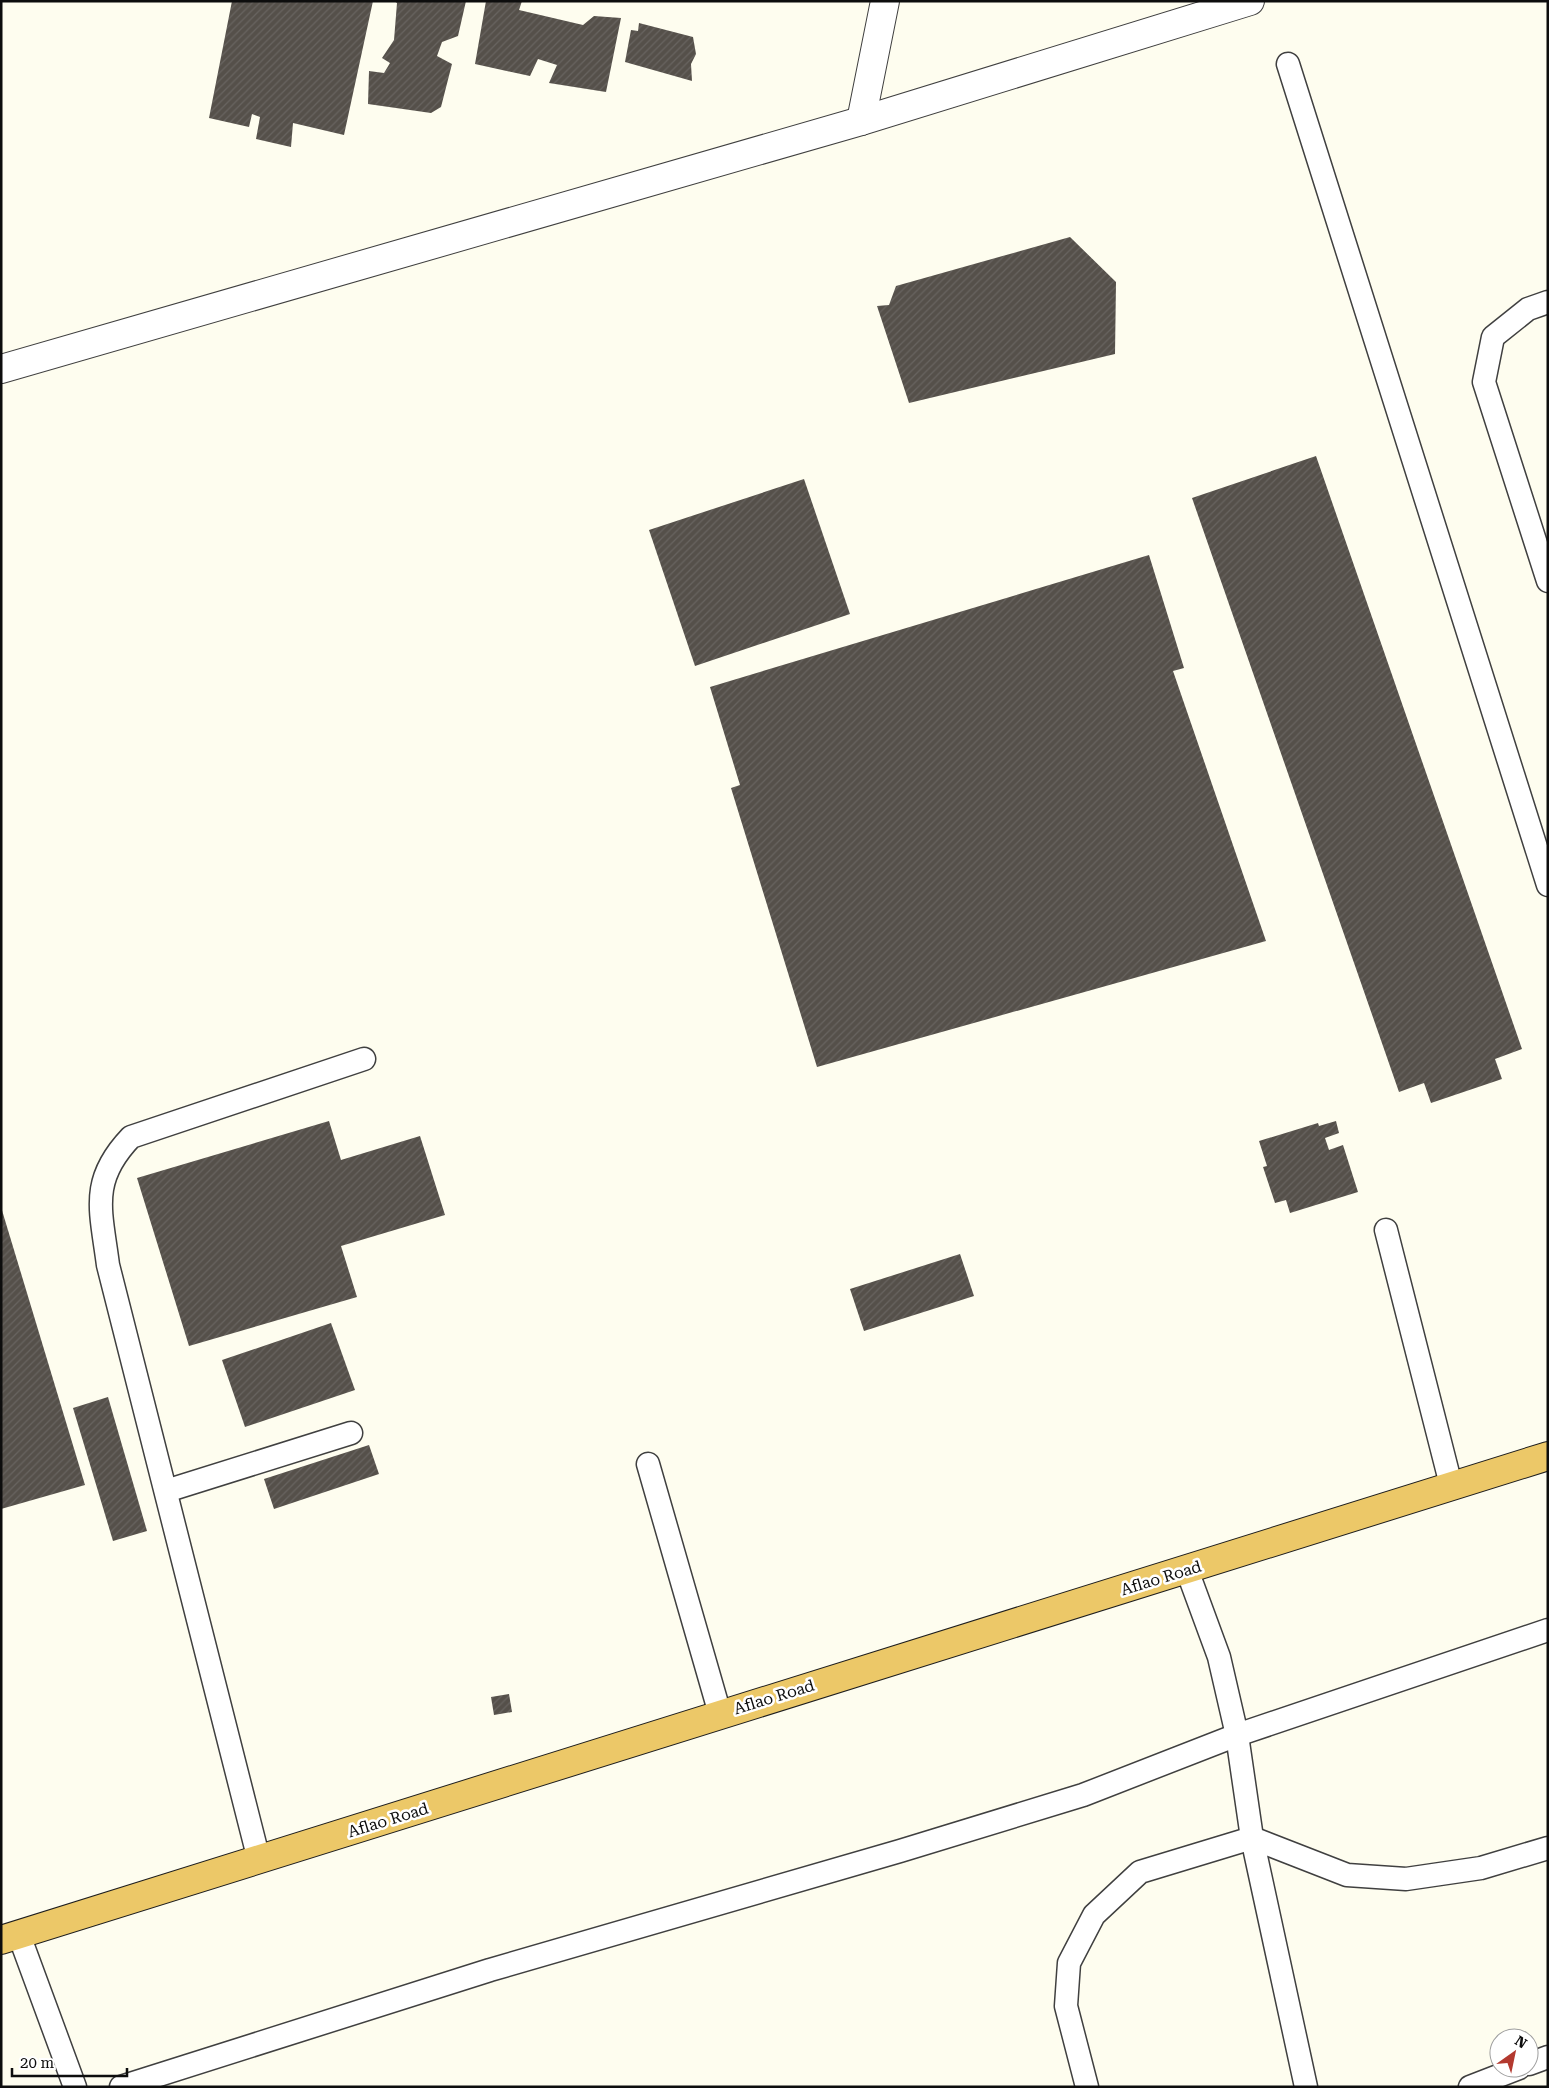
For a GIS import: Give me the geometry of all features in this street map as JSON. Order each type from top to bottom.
[{"type":"highway","name":"Aflao Road","points":[[10,1938],[1548,1456]]},
{"type":"street","points":[[861,121],[884,1]]},
{"type":"street","points":[[1,369],[861,121],[1250,1]]},
{"type":"lane","points":[[1288,64],[1548,885]]},
{"type":"lane","points":[[1548,302],[1528,308],[1493,337],[1484,382],[1548,581]]},
{"type":"lane","points":[[259,1860],[108,1265],[100,1200],[102,1179],[112,1160],[131,1137],[364,1059]]},
{"type":"lane","points":[[1386,1230],[1451,1485]]},
{"type":"lane","points":[[166,1490],[351,1433]]},
{"type":"lane","points":[[648,1464],[720,1714]]},
{"type":"lane","points":[[1187,1570],[1220,1657],[1237,1735],[1252,1838],[1306,2087]]},
{"type":"lane","points":[[121,2087],[490,1970],[900,1851],[1083,1795],[1237,1735],[1548,1630]]},
{"type":"lane","points":[[1087,2087],[1066,2006],[1069,1962],[1094,1915],[1140,1872],[1252,1838],[1347,1875],[1406,1879],[1481,1868],[1548,1848]]},
{"type":"lane","points":[[10,1938],[75,2087]]},
{"type":"lane","points":[[1470,2087],[1493,2078]]},
{"type":"building","points":[[232,1],[373,1],[344,135],[293,123],[291,147],[256,139],[260,117],[252,114],[249,127],[209,118]]},
{"type":"building","points":[[394,1],[466,1],[458,36],[442,42],[437,56],[452,64],[441,107],[431,113],[368,104],[369,71],[384,73],[390,63],[382,58],[394,40],[397,3]]},
{"type":"building","points":[[486,1],[522,1],[519,10],[583,25],[594,16],[621,18],[606,92],[549,83],[557,65],[538,59],[530,76],[475,64]]},
{"type":"building","points":[[639,23],[693,37],[696,54],[691,64],[692,81],[625,62],[631,30],[638,31]]},
{"type":"building","points":[[1070,237],[1116,282],[1115,354],[909,403],[877,306],[889,305],[896,286]]},
{"type":"building","points":[[1316,456],[1522,1049],[1495,1059],[1502,1079],[1431,1103],[1424,1083],[1399,1092],[1192,498]]},
{"type":"building","points":[[804,479],[850,614],[695,666],[649,530]]},
{"type":"building","points":[[1149,555],[1184,668],[1173,671],[1266,941],[817,1067],[731,788],[740,785],[710,687]]},
{"type":"building","points":[[329,1121],[341,1160],[420,1136],[445,1215],[341,1246],[357,1297],[189,1346],[137,1178]]},
{"type":"building","points":[[1336,1121],[1339,1133],[1325,1138],[1329,1150],[1343,1145],[1358,1192],[1290,1213],[1286,1200],[1275,1203],[1263,1167],[1267,1166],[1259,1141],[1318,1123],[1319,1126]]},
{"type":"building","points":[[1,1207],[85,1485],[1,1509]]},
{"type":"building","points":[[960,1254],[974,1296],[864,1331],[850,1289]]},
{"type":"building","points":[[331,1323],[355,1390],[245,1427],[222,1360]]},
{"type":"building","points":[[108,1397],[147,1531],[113,1541],[73,1408]]},
{"type":"building","points":[[369,1445],[379,1474],[274,1509],[264,1479]]},
{"type":"building","points":[[509,1694],[512,1712],[494,1715],[491,1697]]}]
